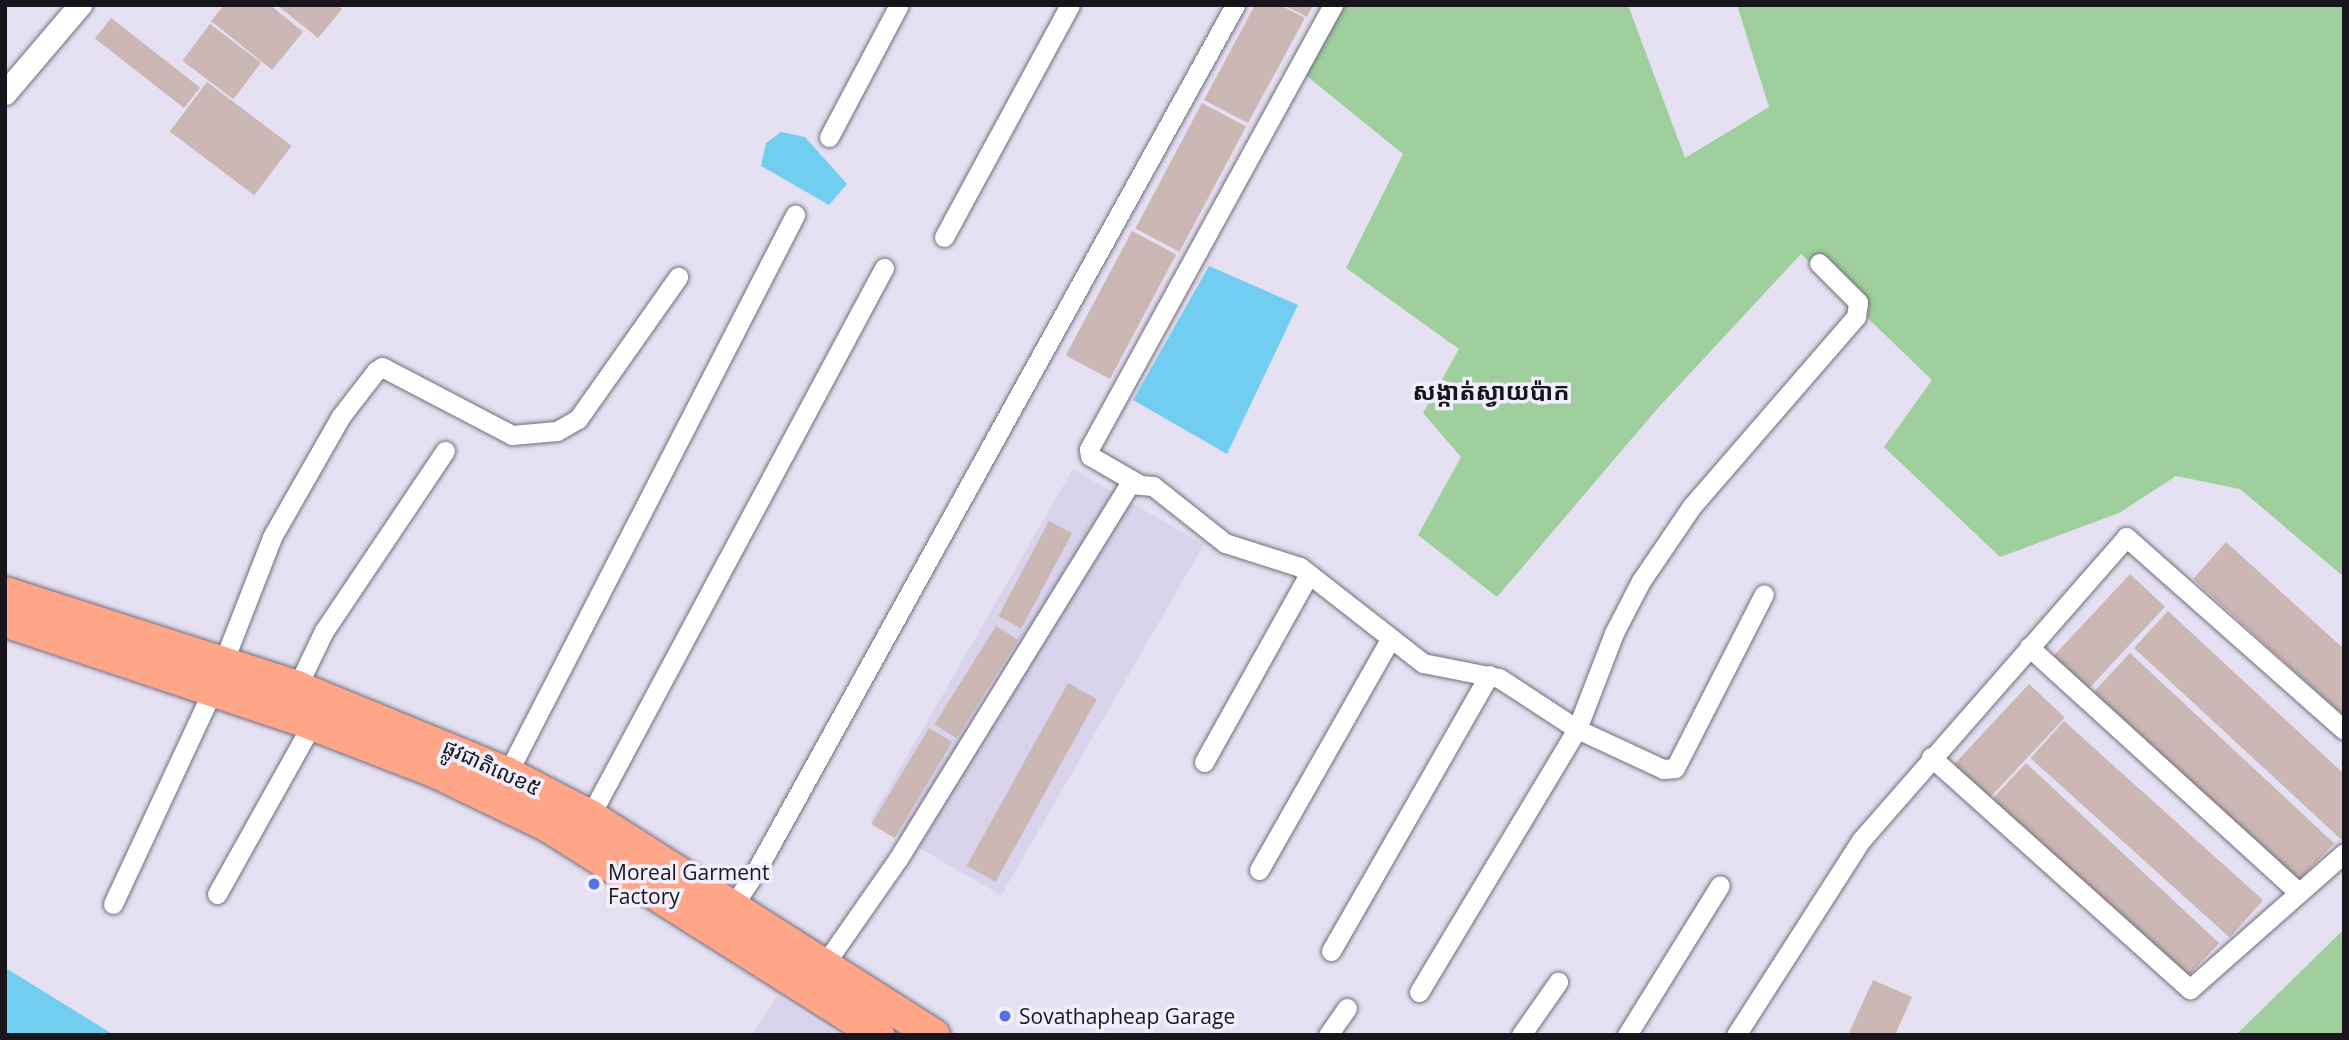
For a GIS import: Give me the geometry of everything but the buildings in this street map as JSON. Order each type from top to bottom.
[{"type":"highway","name":"ផ្លូវជាតិលេខ៥","points":[[5,593],[218,677],[312,724],[590,817],[724,919],[879,1023],[934,1035]]},
{"type":"highway","name":"ផ្លូវជាតិលេខ៥","points":[[5,621],[218,677],[297,687],[501,786],[578,844],[724,919],[824,965],[879,1023]]},
{"type":"street","points":[[5,93],[80,5]]},
{"type":"street","points":[[829,137],[900,5]]},
{"type":"street","points":[[944,237],[1070,5]]},
{"type":"street","points":[[724,919],[1235,5]]},
{"type":"street","points":[[1137,483],[1090,456],[1090,449],[1334,5]]},
{"type":"street","points":[[501,786],[795,215]]},
{"type":"street","points":[[1419,992],[1577,729],[1614,633],[1656,559],[1692,506],[1856,317],[1858,302],[1819,263]]},
{"type":"street","points":[[590,817],[884,268]]},
{"type":"street","points":[[113,904],[218,677],[272,537],[341,416],[376,372],[382,367],[512,435],[557,431],[579,419],[678,277]]},
{"type":"street","points":[[297,687],[324,631],[445,451]]},
{"type":"street","points":[[824,965],[898,859],[1130,484],[1153,486],[1225,543],[1285,561],[1308,576],[1389,641],[1435,667],[1489,675],[1577,729],[1673,770],[1764,594]]},
{"type":"street","points":[[1736,1035],[1862,839],[2126,537],[2344,730]]},
{"type":"street","points":[[1204,761],[1308,576]]},
{"type":"street","points":[[1259,870],[1389,641]]},
{"type":"street","points":[[2029,647],[2299,893]]},
{"type":"street","points":[[1331,951],[1489,675]]},
{"type":"street","points":[[217,894],[312,724]]},
{"type":"street","points":[[1931,757],[2190,989],[2344,853]]},
{"type":"street","points":[[1627,1035],[1720,885]]},
{"type":"street","points":[[1521,1035],[1558,982]]},
{"type":"street","points":[[1328,1035],[1347,1008]]},
{"type":"shaded area","points":[[1073,469],[1204,544],[1001,895],[870,820]]},
{"type":"shaded area","points":[[777,996],[838,1035],[752,1035]]},
{"type":"green space","points":[[1339,5],[1628,5],[1685,158],[1769,107],[1737,5],[2344,5],[2344,577],[2240,489],[2176,476],[2119,513],[2000,557],[1884,447],[1932,380],[1801,254],[1658,408],[1497,597],[1418,535],[1461,457],[1423,413],[1459,349],[1346,268],[1403,154],[1303,73]]},
{"type":"green space","points":[[2344,929],[2344,1035],[2236,1035]]},
{"type":"water","points":[[781,132],[805,137],[847,184],[829,205],[761,166],[766,143]]},
{"type":"water","points":[[1209,266],[1298,305],[1227,454],[1133,400]]},
{"type":"water","points":[[5,969],[9,970],[114,1035],[5,1035]]},
{"type":"place","name":"Moreal Garment Factory","points":[[594,884]]},
{"type":"place","name":"Sovathapheap Garage","points":[[1005,1016]]},
{"type":"district","name":"សង្កាត់ស្វាយប៉ាក","points":[[1491,391]]}]
